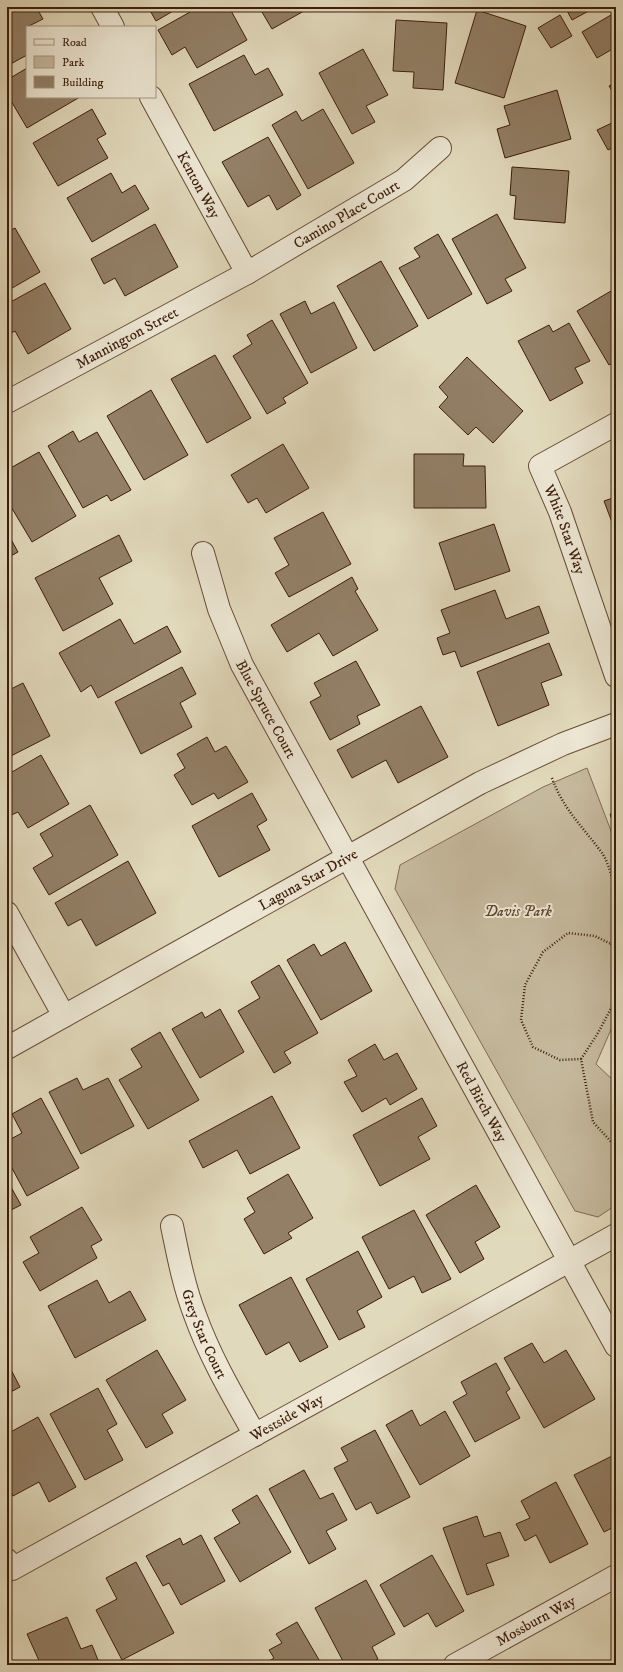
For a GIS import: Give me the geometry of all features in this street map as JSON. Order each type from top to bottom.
[{"type":"street","points":[[102,7],[112,26]]},
{"type":"street","name":"Kenton Way","points":[[152,98],[247,273]]},
{"type":"street","name":"Camino Place Court","points":[[247,273],[404,180],[440,148]]},
{"type":"street","name":"Mannington Street","points":[[7,402],[247,273]]},
{"type":"street","name":"White Star Way","points":[[616,424],[540,466],[560,512],[616,676]]},
{"type":"street","name":"Blue Spruce Court","points":[[203,553],[219,610],[242,665],[347,858]]},
{"type":"street","name":"Laguna Star Drive","points":[[7,1048],[480,784],[563,744],[616,724]]},
{"type":"street","name":"Red Birch Way","points":[[347,858],[616,1346]]},
{"type":"street","points":[[7,913],[64,1016]]},
{"type":"street","name":"Grey Star Court","points":[[172,1226],[177,1251],[194,1314],[214,1361],[255,1436]]},
{"type":"street","name":"Westside Way","points":[[7,1560],[12,1569],[255,1436],[616,1235]]},
{"type":"street","name":"Mossburn Way","points":[[455,1665],[616,1576]]},
{"type":"path","points":[[543,754],[558,794],[580,827],[603,854],[616,890]]},
{"type":"path","points":[[581,1059],[560,1060],[533,1047],[521,1020],[525,985],[543,952],[568,933],[595,936],[611,944],[616,951]]},
{"type":"path","points":[[611,944],[616,938]]},
{"type":"path","points":[[616,999],[598,1033],[581,1059],[593,1122],[616,1147]]},
{"type":"green space","name":"Davis Park","points":[[587,768],[616,844],[616,1018],[596,1064],[616,1083],[616,1205],[598,1217],[575,1211],[395,889],[400,865],[543,787]]},
{"type":"building","points":[[7,7],[36,7],[43,19],[26,26],[26,56],[7,66]]},
{"type":"building","points":[[148,7],[180,7],[156,21]]},
{"type":"building","points":[[199,7],[229,7],[247,40],[197,68],[185,47],[172,55],[158,30]]},
{"type":"building","points":[[259,7],[311,7],[272,29]]},
{"type":"building","points":[[565,7],[596,7],[572,20]]},
{"type":"building","points":[[477,10],[526,26],[504,98],[455,83]]},
{"type":"building","points":[[616,12],[616,47],[597,58],[582,32]]},
{"type":"building","points":[[560,15],[572,36],[551,48],[538,28]]},
{"type":"building","points":[[396,20],[447,23],[443,90],[413,88],[414,72],[393,71]]},
{"type":"building","points":[[363,49],[388,95],[366,106],[375,122],[352,134],[319,73]]},
{"type":"building","points":[[244,55],[255,75],[268,68],[283,95],[214,131],[189,84]]},
{"type":"building","points":[[26,69],[26,98],[78,98],[27,128],[7,94],[7,80]]},
{"type":"building","points":[[616,82],[616,97],[609,86]]},
{"type":"building","points":[[557,90],[571,139],[505,158],[497,129],[510,125],[504,106]]},
{"type":"building","points":[[92,109],[106,134],[97,139],[108,158],[58,186],[33,143]]},
{"type":"building","points":[[323,109],[354,163],[308,189],[272,125],[296,111],[302,121]]},
{"type":"building","points":[[616,121],[616,146],[608,150],[597,130]]},
{"type":"building","points":[[268,137],[301,195],[277,210],[269,195],[248,207],[222,162]]},
{"type":"building","points":[[512,167],[569,171],[565,223],[514,219],[516,196],[510,195]]},
{"type":"building","points":[[111,173],[122,193],[135,185],[149,209],[92,242],[67,198]]},
{"type":"building","points":[[497,214],[526,268],[505,279],[512,291],[487,304],[452,239]]},
{"type":"building","points":[[155,224],[178,267],[125,296],[115,278],[104,284],[91,259]]},
{"type":"building","points":[[15,228],[40,272],[7,291],[7,232]]},
{"type":"building","points":[[438,234],[472,294],[428,319],[399,268],[420,257],[414,248]]},
{"type":"building","points":[[381,261],[418,326],[374,351],[337,286]]},
{"type":"building","points":[[45,283],[71,329],[28,354],[15,331],[7,335],[7,304]]},
{"type":"building","points":[[616,288],[616,361],[609,365],[577,311]]},
{"type":"building","points":[[305,301],[311,314],[334,302],[357,348],[311,373],[280,314]]},
{"type":"building","points":[[272,320],[308,383],[283,398],[286,403],[267,414],[233,356],[252,344],[247,335]]},
{"type":"building","points":[[569,323],[590,361],[575,368],[583,383],[550,401],[518,341],[549,325],[553,332]]},
{"type":"building","points":[[215,355],[251,418],[207,443],[171,379]]},
{"type":"building","points":[[467,357],[523,411],[493,443],[476,427],[468,435],[439,407],[448,397],[439,387]]},
{"type":"building","points":[[151,390],[188,455],[144,480],[107,416]]},
{"type":"building","points":[[73,431],[79,442],[97,432],[131,490],[111,501],[107,495],[83,508],[48,446]]},
{"type":"building","points":[[283,444],[309,488],[266,513],[257,498],[248,503],[231,475]]},
{"type":"building","points":[[39,452],[76,516],[32,542],[7,500],[7,470]]},
{"type":"building","points":[[414,454],[464,454],[463,466],[485,466],[486,508],[414,508]]},
{"type":"building","points":[[616,479],[616,496],[611,481]]},
{"type":"building","points":[[616,497],[616,533],[604,501]]},
{"type":"building","points":[[323,512],[351,564],[289,597],[275,573],[289,565],[274,538]]},
{"type":"building","points":[[494,524],[510,571],[455,590],[439,543]]},
{"type":"building","points":[[7,532],[18,552],[7,558]]},
{"type":"building","points":[[119,535],[132,561],[99,578],[113,604],[63,631],[35,578]]},
{"type":"building","points":[[352,577],[358,589],[355,591],[378,630],[333,656],[319,633],[287,652],[271,625]]},
{"type":"building","points":[[495,590],[506,619],[539,606],[549,633],[461,667],[455,651],[443,655],[437,638],[450,633],[441,610]]},
{"type":"building","points":[[120,619],[134,644],[167,626],[181,652],[98,698],[91,685],[81,692],[59,653]]},
{"type":"building","points":[[549,643],[562,675],[541,683],[549,705],[498,726],[477,672]]},
{"type":"building","points":[[356,661],[380,705],[357,716],[360,724],[330,740],[310,702],[321,696],[314,683]]},
{"type":"building","points":[[182,667],[196,694],[180,703],[192,727],[141,754],[115,702]]},
{"type":"building","points":[[23,683],[50,736],[7,758],[7,691]]},
{"type":"building","points":[[421,706],[448,757],[398,783],[386,760],[352,778],[337,750]]},
{"type":"building","points":[[207,737],[215,752],[226,746],[248,782],[218,799],[214,793],[192,805],[174,775],[185,768],[177,754]]},
{"type":"building","points":[[41,755],[69,804],[28,828],[18,812],[7,817],[7,775]]},
{"type":"building","points":[[252,793],[267,820],[257,826],[270,850],[219,877],[192,826]]},
{"type":"building","points":[[90,805],[118,855],[49,895],[33,868],[53,856],[40,834]]},
{"type":"building","points":[[616,812],[616,833],[610,814]]},
{"type":"building","points":[[128,861],[156,913],[96,946],[81,919],[68,926],[55,903]]},
{"type":"building","points":[[345,942],[372,991],[321,1020],[287,960],[314,944],[321,956]]},
{"type":"building","points":[[279,965],[318,1033],[284,1052],[291,1063],[274,1073],[238,1011],[260,998],[251,982]]},
{"type":"building","points":[[220,1009],[244,1052],[200,1078],[172,1029],[202,1012],[205,1018]]},
{"type":"building","points":[[160,1032],[199,1100],[148,1129],[119,1080],[142,1067],[131,1049]]},
{"type":"building","points":[[375,1044],[384,1060],[397,1053],[417,1089],[390,1105],[386,1098],[362,1112],[344,1082],[357,1076],[348,1060]]},
{"type":"building","points":[[77,1078],[83,1090],[108,1078],[134,1126],[81,1154],[49,1092]]},
{"type":"building","points":[[272,1096],[300,1148],[250,1174],[237,1150],[203,1168],[189,1141]]},
{"type":"building","points":[[41,1098],[79,1168],[27,1196],[7,1159],[7,1141],[22,1133],[12,1114]]},
{"type":"building","points":[[422,1098],[437,1126],[418,1137],[430,1159],[380,1186],[353,1135]]},
{"type":"building","points":[[288,1174],[313,1218],[288,1233],[292,1238],[264,1254],[244,1219],[255,1212],[247,1198]]},
{"type":"building","points":[[7,1180],[21,1205],[7,1212]]},
{"type":"building","points":[[476,1185],[500,1227],[475,1242],[484,1259],[460,1273],[426,1215]]},
{"type":"building","points":[[82,1207],[102,1240],[91,1246],[97,1258],[40,1291],[23,1262],[39,1253],[30,1237]]},
{"type":"building","points":[[414,1210],[451,1279],[422,1293],[414,1276],[389,1289],[362,1237]]},
{"type":"building","points":[[358,1251],[382,1297],[357,1311],[365,1327],[339,1340],[306,1279]]},
{"type":"building","points":[[291,1277],[328,1347],[300,1362],[289,1342],[266,1355],[239,1305]]},
{"type":"building","points":[[97,1280],[109,1303],[130,1291],[146,1320],[75,1358],[48,1306]]},
{"type":"building","points":[[532,1343],[544,1363],[566,1350],[595,1399],[544,1428],[504,1358]]},
{"type":"building","points":[[157,1350],[186,1400],[162,1414],[173,1433],[146,1448],[106,1380]]},
{"type":"building","points":[[7,1362],[20,1387],[7,1394]]},
{"type":"building","points":[[496,1363],[510,1389],[506,1392],[520,1418],[475,1442],[453,1402],[467,1394],[461,1382]]},
{"type":"building","points":[[98,1388],[117,1424],[107,1430],[123,1460],[85,1480],[50,1414]]},
{"type":"building","points":[[412,1410],[420,1426],[445,1411],[470,1456],[420,1485],[386,1425]]},
{"type":"building","points":[[38,1417],[76,1487],[49,1502],[39,1482],[13,1496],[7,1484],[7,1434]]},
{"type":"building","points":[[375,1430],[410,1497],[377,1514],[371,1502],[356,1510],[334,1468],[348,1461],[341,1448]]},
{"type":"building","points":[[616,1454],[616,1526],[604,1532],[574,1475]]},
{"type":"building","points":[[304,1470],[320,1499],[333,1493],[347,1520],[326,1531],[336,1549],[309,1564],[269,1489]]},
{"type":"building","points":[[556,1482],[588,1544],[550,1563],[536,1535],[525,1541],[516,1524],[530,1518],[521,1501]]},
{"type":"building","points":[[257,1495],[291,1552],[240,1582],[214,1538],[240,1523],[232,1510]]},
{"type":"building","points":[[477,1516],[484,1537],[500,1532],[509,1556],[486,1564],[494,1585],[467,1595],[443,1528]]},
{"type":"building","points":[[201,1535],[225,1581],[181,1605],[169,1583],[163,1586],[146,1556],[180,1538],[183,1545]]},
{"type":"building","points":[[432,1555],[464,1611],[436,1627],[428,1613],[404,1627],[380,1585]]},
{"type":"building","points":[[136,1562],[174,1633],[122,1660],[96,1610],[117,1599],[106,1578]]},
{"type":"building","points":[[366,1580],[395,1634],[372,1647],[378,1659],[367,1665],[345,1665],[315,1608]]},
{"type":"building","points":[[67,1617],[81,1649],[92,1645],[100,1665],[41,1665],[27,1634]]},
{"type":"building","points":[[297,1622],[322,1665],[263,1665],[274,1658],[269,1650],[282,1643],[276,1634]]}]
